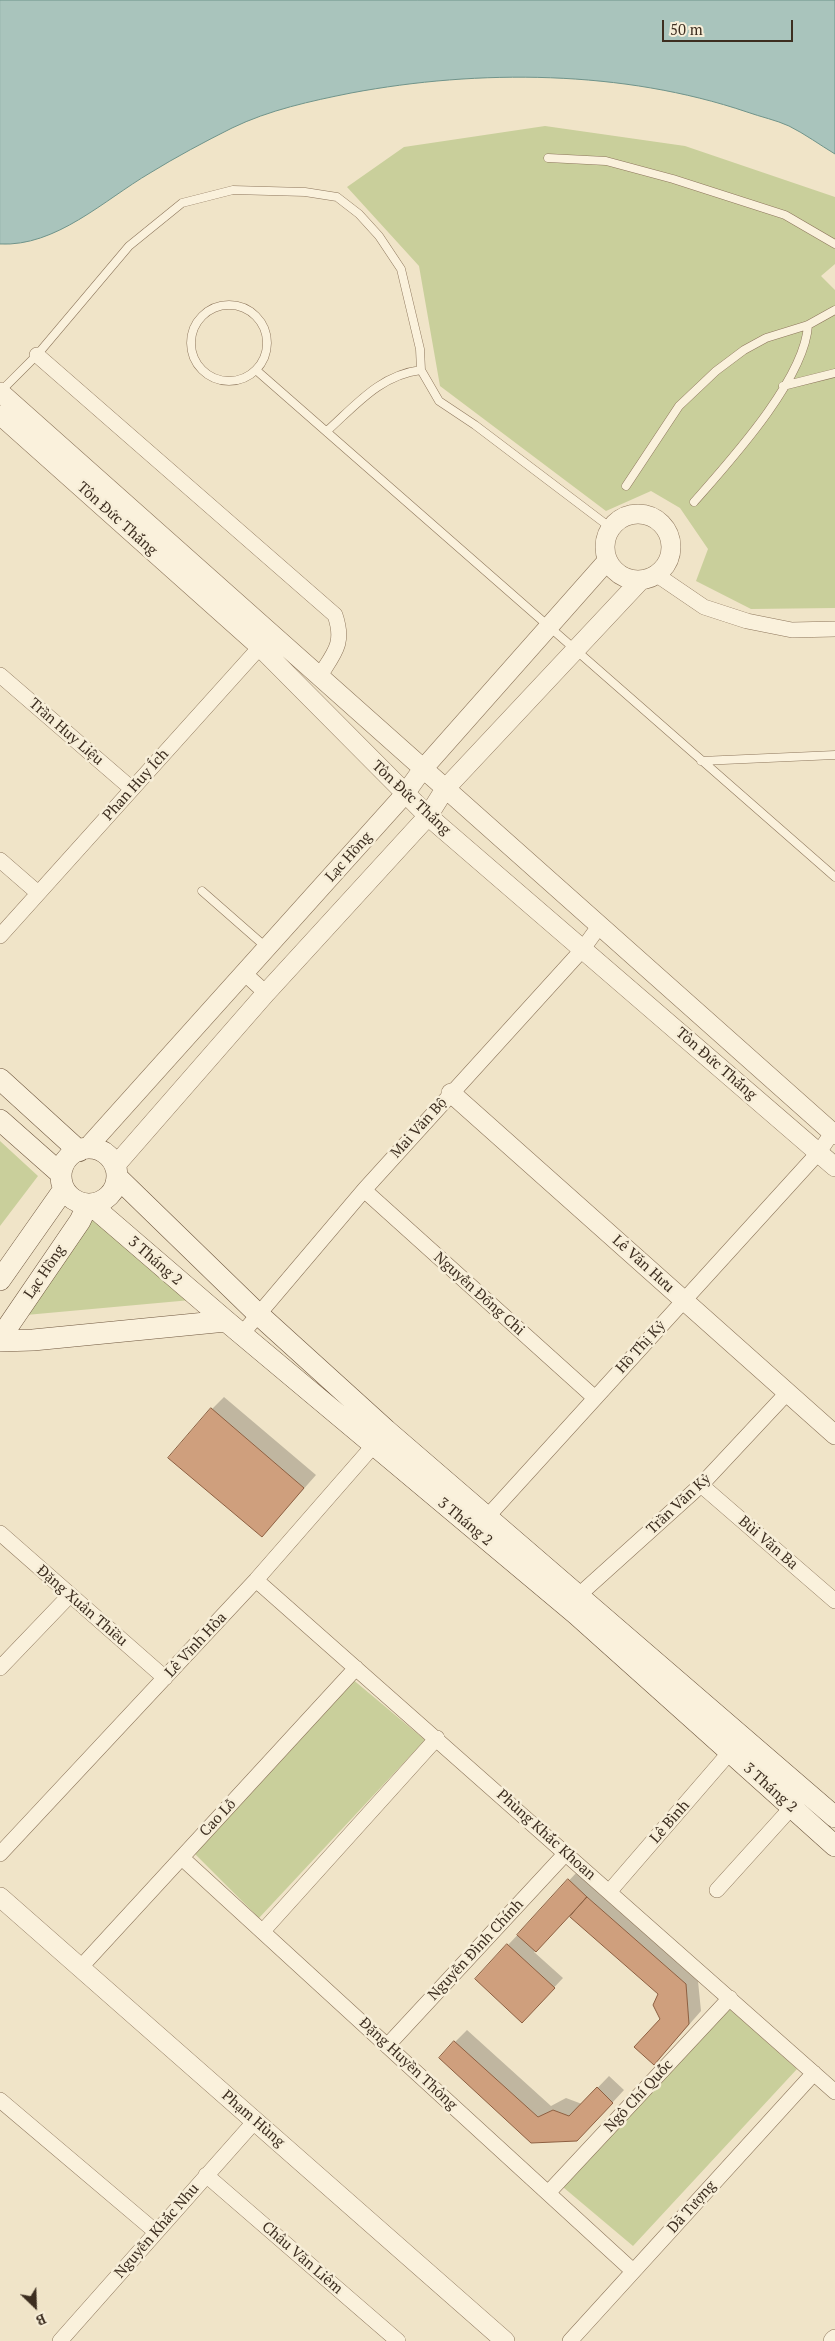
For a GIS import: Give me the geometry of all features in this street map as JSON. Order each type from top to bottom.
[{"type":"main road","points":[[0,1079],[83,1150]]},
{"type":"main road","points":[[0,1120],[63,1182],[74,1200],[89,1204],[100,1202],[109,1196],[115,1187],[116,1171],[106,1154],[93,1149],[83,1150],[67,1160],[63,1182],[56,1197],[0,1280]]},
{"type":"main road","name":"3 Tháng 2","points":[[116,1171],[380,1437],[578,1604],[733,1728],[835,1817]]},
{"type":"main road","name":"3 Tháng 2","points":[[89,1204],[234,1328],[488,1516],[730,1752],[835,1846]]},
{"type":"main road","name":"Lạc Hồng","points":[[0,1339],[80,1221],[89,1204]]},
{"type":"main road","points":[[0,1339],[33,1340],[234,1328]]},
{"type":"street","points":[[37,355],[335,615],[340,630],[338,647],[319,677]]},
{"type":"street","name":"Tôn Đức Thắng","points":[[0,392],[268,630],[422,770],[600,925],[834,1134]]},
{"type":"street","name":"Tôn Đức Thắng","points":[[0,414],[260,648],[404,795],[835,1167]]},
{"type":"street","points":[[636,514],[648,515],[658,520],[666,529],[672,545],[666,567],[657,574],[640,581],[628,579],[618,574],[607,561],[605,550],[606,538],[611,528],[625,517],[636,514]]},
{"type":"street","name":"Lạc Hồng","points":[[83,1150],[404,795],[422,770],[607,561]]},
{"type":"street","points":[[657,574],[704,607],[792,630],[835,629]]},
{"type":"street","name":"Lạc Hồng","points":[[116,1171],[266,993],[428,816],[446,789],[578,650],[640,581]]},
{"type":"street","name":"Phan Huy Ích","points":[[0,936],[260,648],[268,630]]},
{"type":"street","name":"Trần Huy Liệu","points":[[0,675],[132,789]]},
{"type":"street","points":[[0,860],[38,893]]},
{"type":"street","name":"Mai Văn Bộ","points":[[234,1328],[257,1313],[364,1190],[582,950],[600,925]]},
{"type":"street","points":[[244,973],[266,993]]},
{"type":"street","name":"Lê Văn Hưu","points":[[451,1093],[835,1435]]},
{"type":"street","name":"Hồ Thị Kỷ","points":[[488,1516],[834,1134]]},
{"type":"street","name":"Nguyễn Đổng Chi","points":[[364,1190],[595,1398]]},
{"type":"street","name":"Trần Văn Kỷ","points":[[578,1604],[701,1485],[787,1392]]},
{"type":"street","name":"Lê Vĩnh Hòa","points":[[0,1854],[256,1580],[380,1437]]},
{"type":"street","name":"Bùi Văn Ba","points":[[701,1485],[835,1601]]},
{"type":"street","name":"Đặng Xuân Thiều","points":[[0,1534],[165,1678]]},
{"type":"street","name":"Phùng Khắc Khoan","points":[[256,1580],[437,1738],[835,2092]]},
{"type":"street","points":[[0,1668],[70,1595]]},
{"type":"street","name":"Cao Lỗ","points":[[80,1968],[356,1668]]},
{"type":"street","points":[[730,1752],[733,1728]]},
{"type":"street","points":[[263,1931],[437,1738]]},
{"type":"street","name":"Lê Bình","points":[[609,1892],[730,1752]]},
{"type":"street","points":[[717,1890],[792,1808]]},
{"type":"street","name":"Nguyễn Đình Chính","points":[[387,2046],[566,1853]]},
{"type":"street","name":"Đặng Huyền Thông","points":[[182,1858],[634,2272]]},
{"type":"street","name":"Phạm Hùng","points":[[0,1897],[505,2341]]},
{"type":"street","name":"Ngô Chí Quốc","points":[[548,2193],[730,1998]]},
{"type":"street","name":"Dã Tượng","points":[[570,2341],[814,2073]]},
{"type":"street","points":[[0,2100],[156,2232]]},
{"type":"street","name":"Nguyễn Khắc Nhu","points":[[60,2341],[255,2121]]},
{"type":"street","name":"Châu Văn Liêm","points":[[206,2176],[398,2341]]},
{"type":"lane","points":[[548,158],[606,161],[673,179],[785,214],[835,244]]},
{"type":"lane","points":[[0,392],[37,355],[129,246],[182,203],[233,190],[270,189],[337,197],[360,214],[379,236],[401,269],[420,349],[421,370],[439,401],[475,425],[611,528]]},
{"type":"lane","points":[[225,304],[239,305],[251,310],[261,320],[266,332],[268,346],[264,358],[256,370],[246,377],[233,381],[219,380],[202,370],[192,353],[190,340],[194,327],[201,315],[212,308],[225,304]]},
{"type":"lane","points":[[626,486],[680,406],[716,371],[744,350],[766,338],[808,325],[835,310]]},
{"type":"lane","points":[[694,502],[754,431],[783,386],[799,360],[808,338],[808,325]]},
{"type":"lane","points":[[256,370],[551,626],[701,761],[835,877]]},
{"type":"lane","points":[[327,431],[381,383],[403,374],[421,370]]},
{"type":"lane","points":[[783,386],[835,373]]},
{"type":"lane","points":[[701,761],[835,754]]},
{"type":"lane","points":[[202,892],[267,948]]},
{"type":"green space","points":[[545,126],[685,146],[835,197],[835,264],[821,276],[835,290],[835,608],[751,609],[696,581],[708,549],[680,508],[651,491],[606,511],[440,386],[419,266],[347,187],[404,147]]},
{"type":"green space","points":[[0,1141],[38,1176],[0,1226]]},
{"type":"green space","points":[[93,1215],[191,1300],[26,1315]]},
{"type":"green space","points":[[351,1678],[425,1740],[259,1918],[191,1850]]},
{"type":"green space","points":[[724,2004],[797,2069],[633,2246],[557,2182]]},
{"type":"water","points":[[0,0],[835,0],[835,154],[795,129],[779,122],[700,98],[651,88],[601,81],[500,77],[400,85],[306,103],[275,111],[246,122],[170,161],[79,220],[60,230],[41,238],[21,243],[0,244]]},
{"type":"building","points":[[211,1408],[304,1488],[262,1537],[168,1458]]},
{"type":"building","points":[[568,1879],[587,1897],[536,1952],[517,1935]]},
{"type":"building","points":[[587,1897],[686,1984],[689,2024],[654,2065],[634,2047],[660,2019],[653,2005],[658,1994],[570,1917]]},
{"type":"building","points":[[507,1944],[555,1988],[522,2023],[475,1979]]},
{"type":"building","points":[[454,2041],[538,2117],[553,2110],[569,2116],[597,2087],[613,2103],[577,2141],[531,2143],[439,2058]]}]
